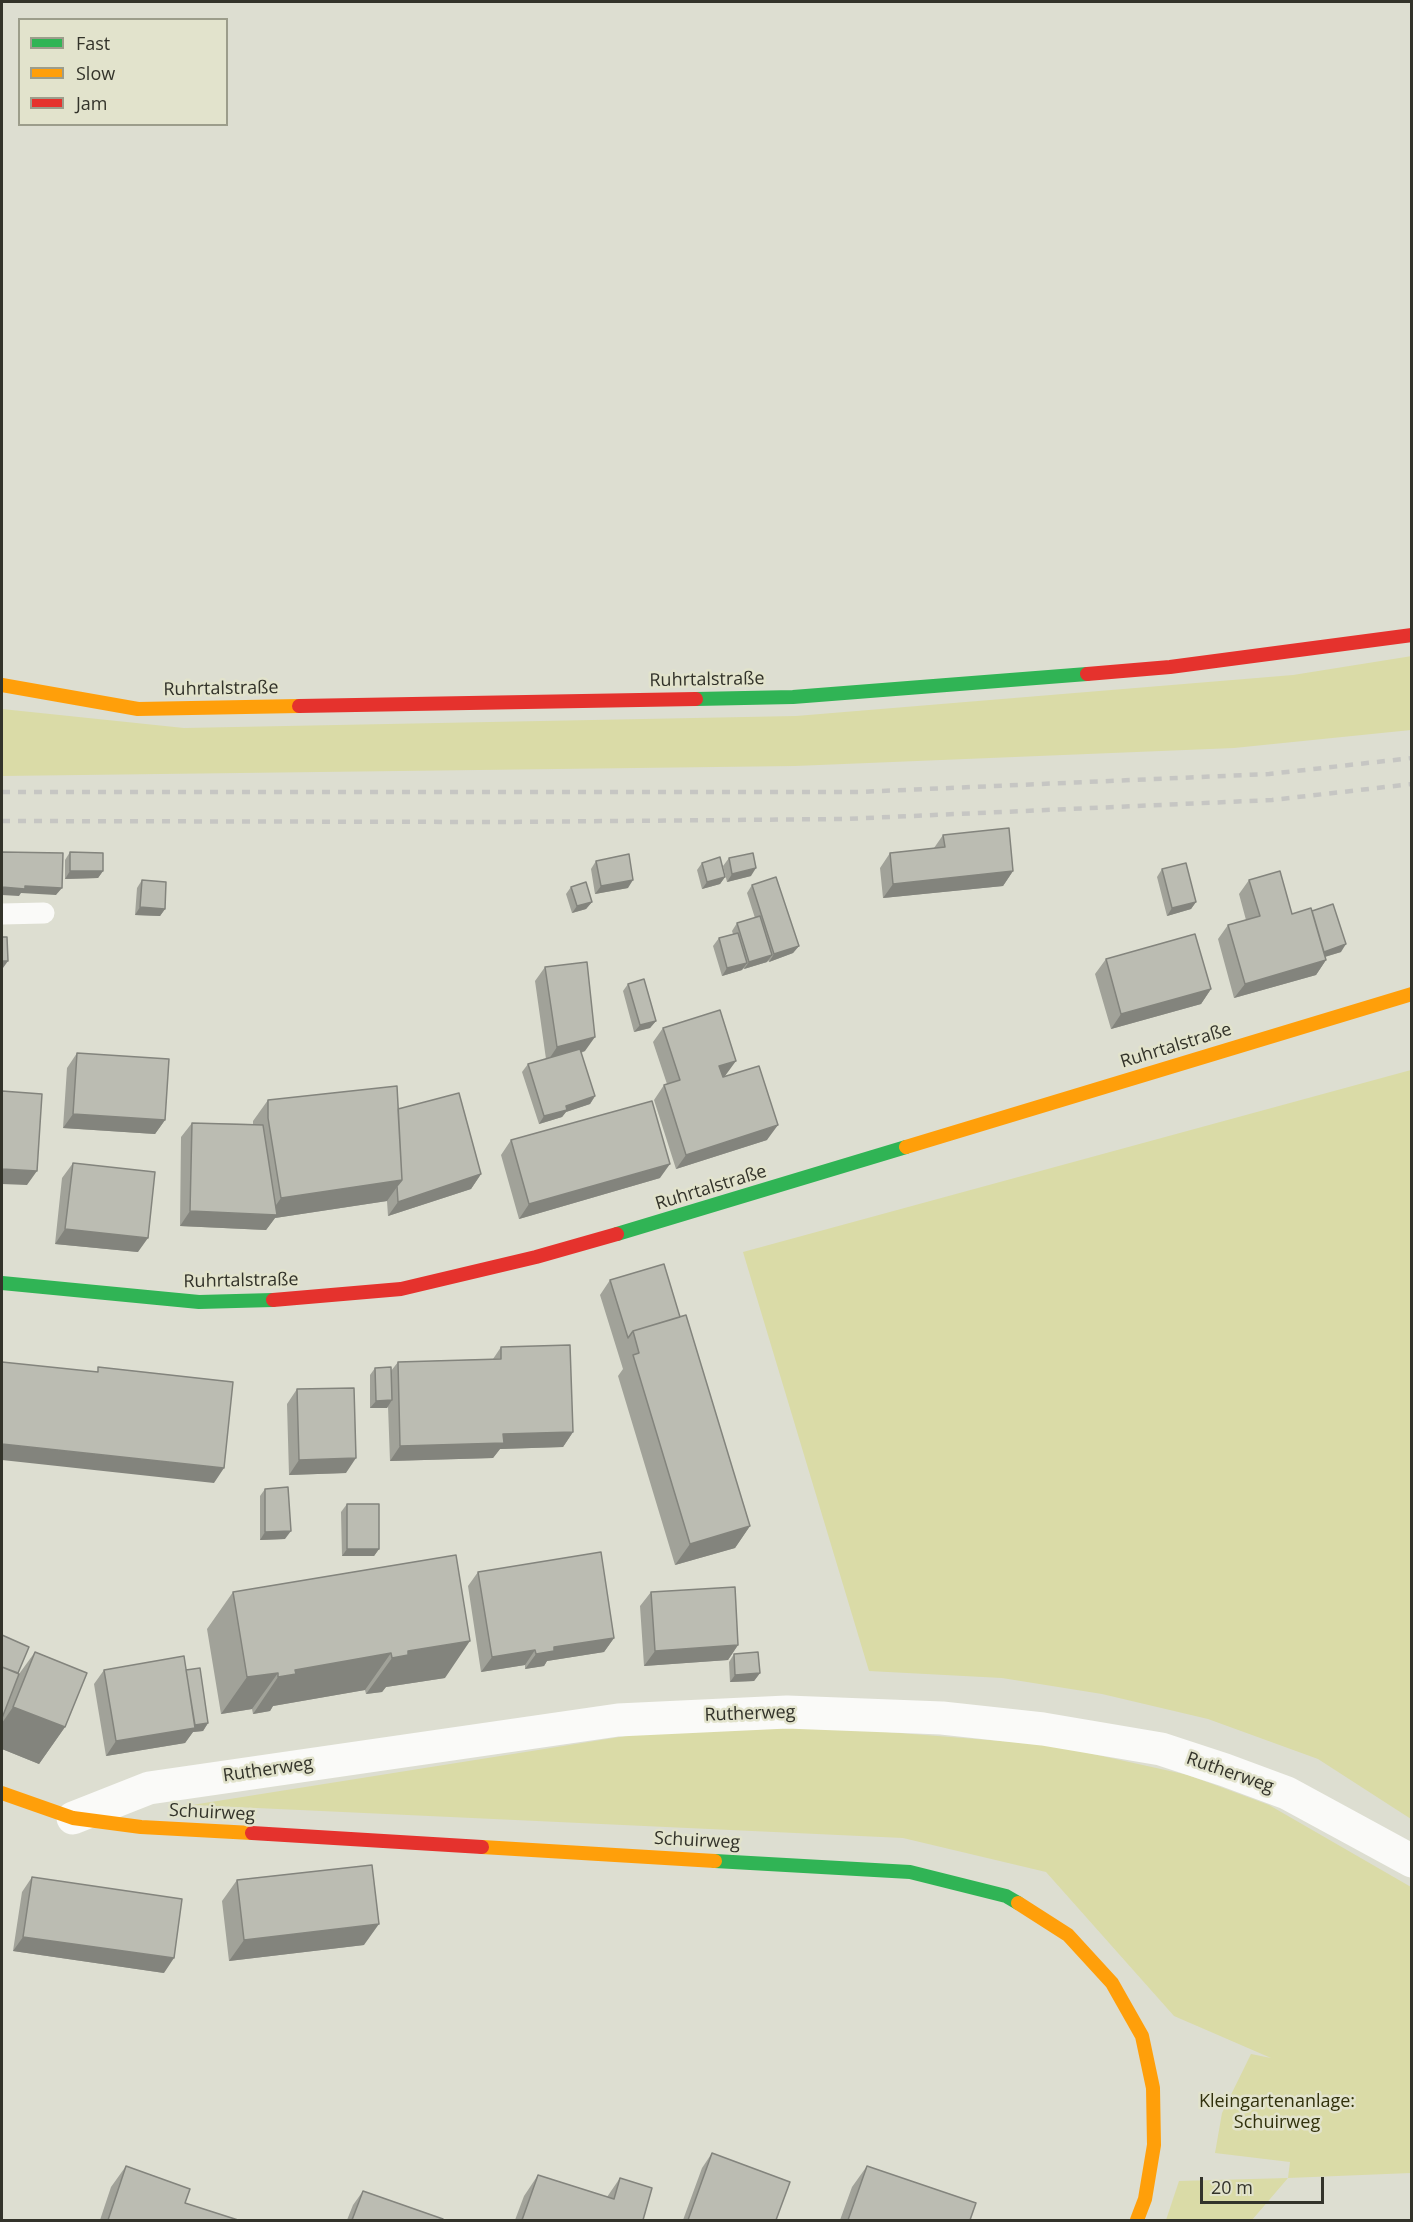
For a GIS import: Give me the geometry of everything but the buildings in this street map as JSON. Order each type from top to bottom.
[{"type":"main road","name":"Ruhrtalstraße","points":[[2,685],[138,709],[793,697],[1170,667],[1412,635]]},
{"type":"main road","name":"Ruhrtalstraße","points":[[2,1283],[199,1302],[298,1299],[401,1288],[536,1257],[660,1222],[1412,994]]},
{"type":"main road","name":"Schuirweg","points":[[2,1793],[73,1818],[141,1827],[910,1872],[1006,1896],[1068,1935],[1112,1983],[1142,2036],[1153,2088],[1155,2145],[1145,2199],[1137,2220]]},
{"type":"street","name":"Rutherweg","points":[[73,1818],[149,1788],[618,1720],[787,1712],[942,1718],[1043,1729],[1161,1749],[1287,1793],[1412,1861]]},
{"type":"lane","points":[[2,914],[44,913]]},
{"type":"green space","points":[[1412,656],[1411,730],[1234,748],[795,766],[2,776],[2,709],[184,728],[796,716],[1293,675]]},
{"type":"green space","points":[[1411,1070],[1411,1819],[1318,1759],[1208,1719],[1102,1694],[1002,1678],[869,1671],[743,1252]]},
{"type":"green space","name":"Kleingartenanlage: Schuirweg","points":[[823,1727],[1052,1745],[1188,1775],[1269,1805],[1411,1887],[1411,2173],[1288,2178],[1290,2162],[1215,2153],[1222,2113],[1251,2054],[1271,2058],[1174,2016],[1046,1872],[903,1838],[192,1805],[645,1733]]},
{"type":"green space","points":[[1288,2178],[1252,2220],[1166,2220],[1179,2181]]},
{"type":"railway","points":[[2,792],[858,792],[1269,774],[1412,758]]},
{"type":"railway","points":[[2,821],[502,822],[844,819],[1272,800],[1412,784]]},
{"type":"traffic: fast","points":[[696,699],[793,697],[1087,674]]},
{"type":"traffic: fast","points":[[617,1234],[906,1147]]},
{"type":"traffic: fast","points":[[2,1283],[199,1302],[273,1300]]},
{"type":"traffic: fast","points":[[715,1861],[910,1872],[1006,1896],[1018,1903]]},
{"type":"traffic: slow","points":[[2,685],[138,709],[299,706]]},
{"type":"traffic: slow","points":[[906,1147],[1412,994]]},
{"type":"traffic: slow","points":[[2,1793],[73,1818],[141,1827],[252,1833]]},
{"type":"traffic: slow","points":[[482,1847],[715,1861]]},
{"type":"traffic: slow","points":[[1018,1903],[1068,1935],[1112,1983],[1142,2036],[1153,2088],[1154,2145],[1145,2199],[1137,2220]]},
{"type":"traffic: jam","points":[[1087,674],[1170,667],[1412,635]]},
{"type":"traffic: jam","points":[[299,706],[696,699]]},
{"type":"traffic: jam","points":[[273,1300],[401,1289],[536,1257],[617,1234]]},
{"type":"traffic: jam","points":[[252,1833],[482,1847]]}]
